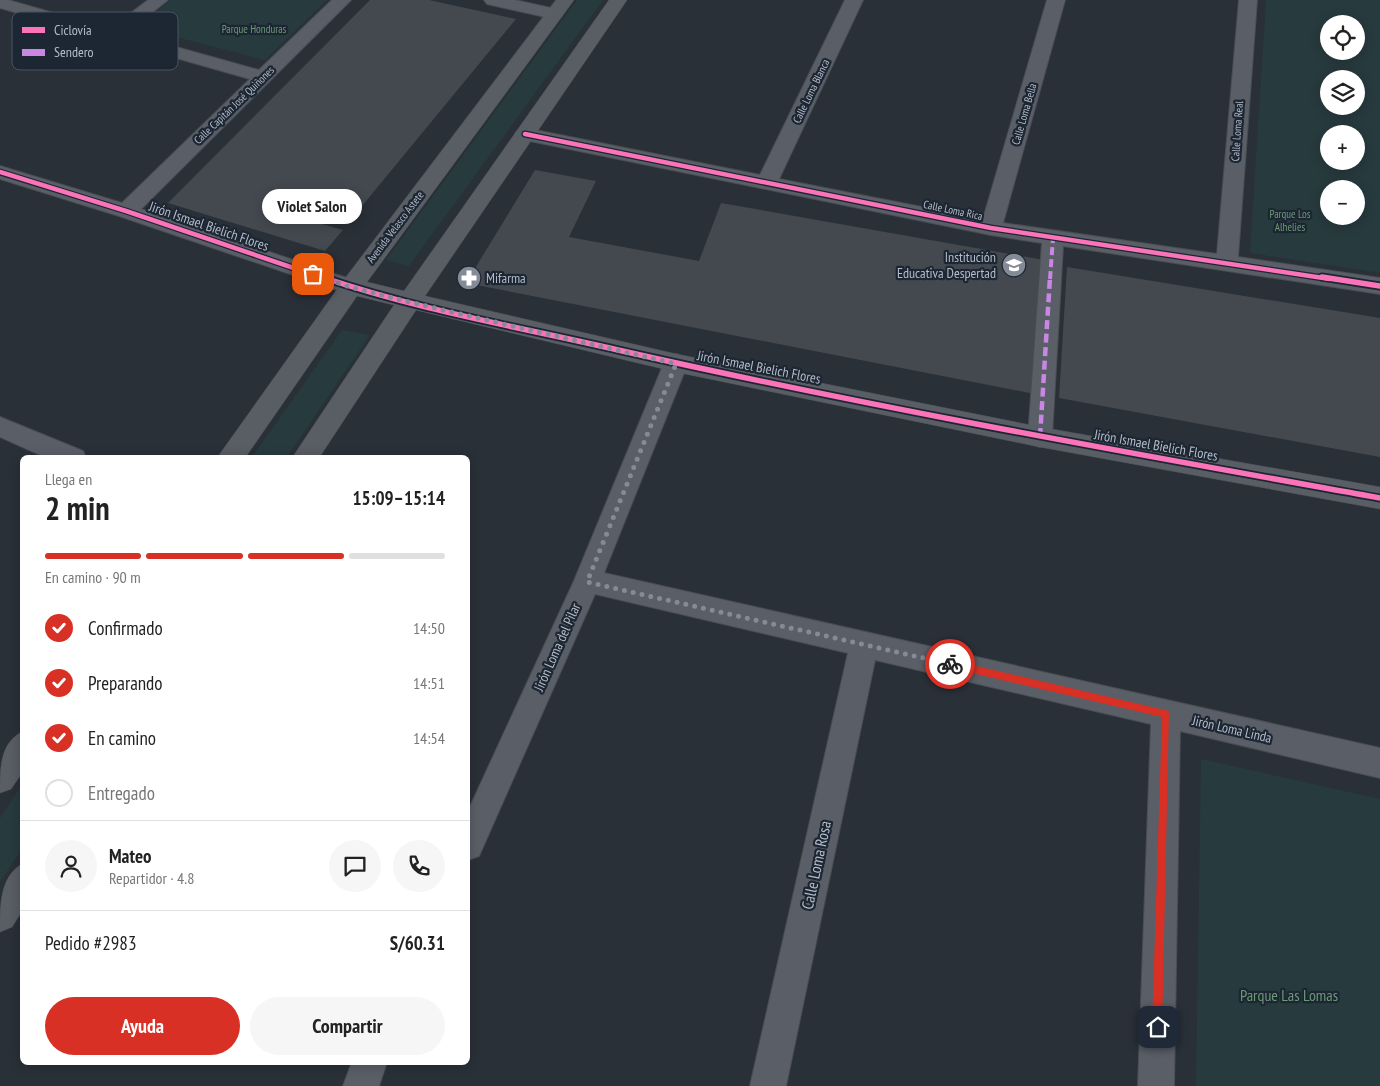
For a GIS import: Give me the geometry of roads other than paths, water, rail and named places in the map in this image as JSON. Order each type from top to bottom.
[{"type":"main road","points":[[307,455],[409,302],[618,0]]},
{"type":"main road","name":"Avenida Velasco Astete","points":[[232,455],[350,287],[560,7]]},
{"type":"main road","name":"Jirón Ismael Bielich Flores","points":[[350,287],[676,364],[1040,437],[1380,498]]},
{"type":"main road","points":[[0,778],[20,750]]},
{"type":"main road","points":[[0,915],[20,885]]},
{"type":"street","points":[[143,12],[159,0]]},
{"type":"street","name":"Calle Capitán José Quiñones","points":[[126,211],[342,0]]},
{"type":"street","points":[[494,0],[560,7]]},
{"type":"street","name":"Calle Loma Blanca","points":[[767,182],[854,0]]},
{"type":"street","name":"Calle Loma Bella","points":[[991,228],[1056,0]]},
{"type":"street","name":"Calle Loma Real","points":[[1228,263],[1248,0]]},
{"type":"street","points":[[0,3],[33,12]]},
{"type":"street","points":[[178,52],[264,76]]},
{"type":"street","name":"Calle Loma Rica","points":[[525,134],[991,228],[1380,286]]},
{"type":"street","name":"Jirón Ismael Bielich Flores","points":[[0,172],[126,211],[350,287]]},
{"type":"street","points":[[1040,437],[1053,238]]},
{"type":"street","name":"Jirón Loma del Pilar","points":[[470,841],[587,582],[676,364]]},
{"type":"street","points":[[0,427],[67,455]]},
{"type":"street","name":"Jirón Loma Linda","points":[[587,582],[1380,763]]},
{"type":"street","name":"Calle Loma Rosa","points":[[768,1086],[864,644]]},
{"type":"street","points":[[1156,1086],[1166,714]]},
{"type":"street","points":[[360,1086],[369,1065]]},
{"type":"place","name":"Institución Educativa Despertad","points":[[1014,265]]},
{"type":"place","name":"Violet Salon","points":[[313,274]]},
{"type":"place","name":"Mifarma","points":[[469,278]]},
{"type":"park label","name":"Parque Honduras","points":[[254,29]]},
{"type":"park label","name":"Parque Los Alhelies","points":[[1290,220]]},
{"type":"park label","name":"Parque Las Lomas","points":[[1289,995]]}]
